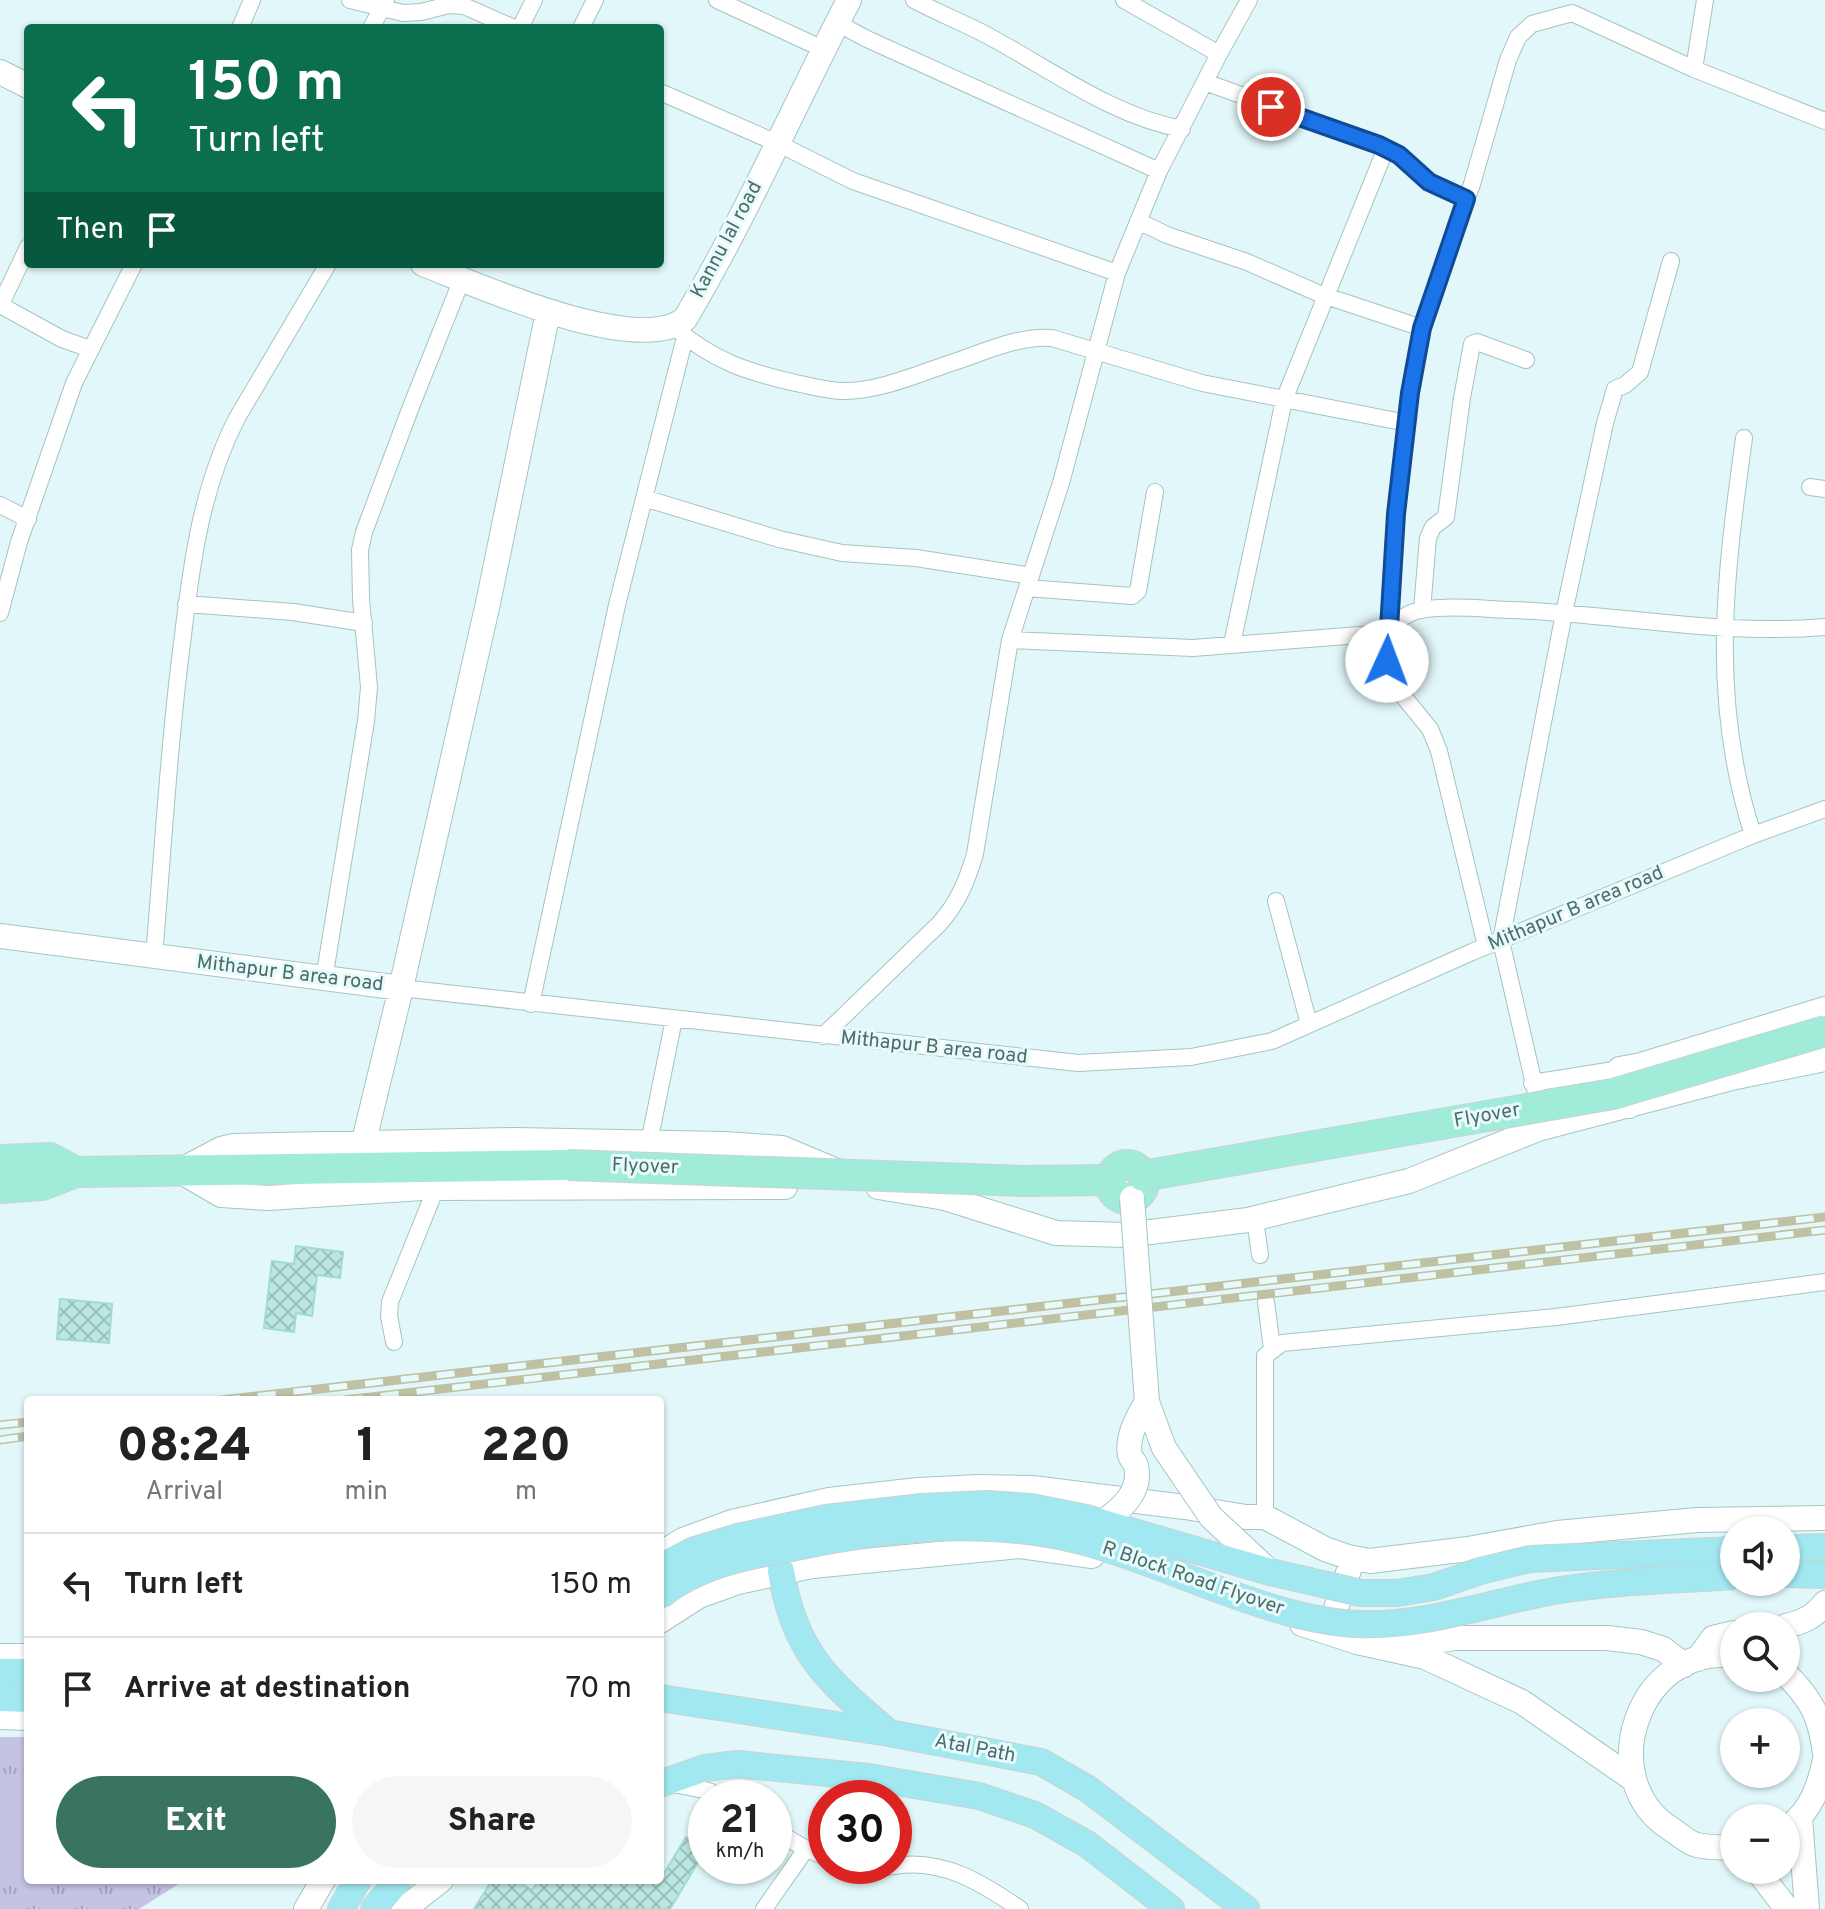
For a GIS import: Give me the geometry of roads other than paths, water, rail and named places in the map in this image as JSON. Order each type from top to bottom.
[{"type":"highway","name":"Flyover","points":[[76,1172],[568,1165],[1129,1184],[1613,1094],[1825,1031]]},
{"type":"highway","points":[[0,1160],[50,1158],[76,1172]]},
{"type":"highway","points":[[0,1188],[42,1185],[76,1172]]},
{"type":"main road","name":"R Block Road Flyover","points":[[664,1566],[692,1551],[738,1537],[826,1518],[922,1507],[986,1504],[1031,1507],[1103,1522],[1270,1572],[1361,1593],[1397,1593],[1434,1587],[1480,1571],[1530,1559],[1720,1551]]},
{"type":"main road","name":"R Block Road Flyover","points":[[664,1594],[701,1572],[744,1557],[829,1541],[922,1529],[983,1526],[1082,1541],[1282,1610],[1320,1620],[1358,1624],[1435,1618],[1522,1597],[1577,1588],[1720,1577]]},
{"type":"main road","points":[[1800,1548],[1825,1547]]},
{"type":"main road","points":[[781,1571],[784,1592],[804,1647],[834,1685],[889,1733]]},
{"type":"main road","points":[[1800,1574],[1825,1575]]},
{"type":"main road","points":[[0,1672],[24,1672]]},
{"type":"main road","points":[[0,1698],[24,1699]]},
{"type":"main road","name":"Atal Path","points":[[664,1699],[889,1733],[1041,1762],[1088,1789],[1246,1909]]},
{"type":"main road","points":[[664,1783],[705,1768],[737,1764],[868,1777],[979,1796],[1035,1815],[1087,1844],[1171,1909]]},
{"type":"main road","points":[[341,1909],[356,1884]]},
{"type":"main road","points":[[374,1909],[395,1884]]},
{"type":"street","points":[[246,24],[252,0]]},
{"type":"street","points":[[350,0],[384,4],[403,13],[449,5],[464,6],[507,24]]},
{"type":"street","points":[[519,24],[534,0]]},
{"type":"street","points":[[583,24],[595,0]]},
{"type":"street","points":[[717,0],[823,49]]},
{"type":"street","name":"Kannu lal road","points":[[680,332],[718,264],[849,0]]},
{"type":"street","points":[[914,0],[990,37],[1118,108],[1154,124],[1182,129]]},
{"type":"street","points":[[1124,0],[1219,54]]},
{"type":"street","points":[[823,1036],[939,924],[959,898],[975,854],[1010,640],[1061,483],[1117,273],[1159,171],[1249,0]]},
{"type":"street","points":[[1694,69],[1705,0]]},
{"type":"street","points":[[373,24],[384,4]]},
{"type":"street","points":[[1545,1127],[1443,760],[1430,729],[1395,686],[1389,673],[1388,629],[1396,514],[1422,328],[1466,199],[1508,60],[1518,37],[1532,24],[1572,13],[1694,69],[1825,121]]},
{"type":"street","points":[[837,23],[1031,115],[1159,171]]},
{"type":"street","points":[[0,72],[24,84]]},
{"type":"street","points":[[1205,82],[1386,148],[1399,155],[1429,182],[1466,199]]},
{"type":"street","points":[[664,94],[777,143],[853,181],[1117,273]]},
{"type":"street","points":[[1232,644],[1284,400],[1386,148]]},
{"type":"street","points":[[1138,221],[1328,297],[1422,328]]},
{"type":"street","points":[[24,255],[0,305],[62,339],[90,349]]},
{"type":"street","points":[[1494,944],[1605,423],[1615,389],[1640,372],[1671,261]]},
{"type":"street","points":[[0,613],[74,383],[132,268]]},
{"type":"street","points":[[154,957],[175,697],[193,553],[209,486],[226,439],[326,268]]},
{"type":"street","points":[[433,268],[548,312],[636,330],[680,332],[702,350],[733,366],[843,391],[867,389],[900,380],[1022,339],[1052,338],[1202,383],[1407,423]]},
{"type":"street","points":[[324,979],[369,687],[360,550],[406,417],[462,279]]},
{"type":"street","points":[[363,1145],[488,603],[548,312]]},
{"type":"street","points":[[531,1004],[617,605],[680,332]]},
{"type":"street","points":[[1422,610],[1428,538],[1433,527],[1446,517],[1472,344],[1477,342],[1526,360]]},
{"type":"street","points":[[1744,438],[1730,542],[1723,629],[1729,735],[1737,784],[1753,835]]},
{"type":"street","points":[[644,498],[779,539],[842,553],[916,558],[1029,582],[1132,596],[1138,591],[1155,492]]},
{"type":"street","points":[[0,505],[28,519]]},
{"type":"street","points":[[186,604],[293,612],[364,623]]},
{"type":"street","points":[[1010,640],[1172,648],[1372,634],[1388,629],[1398,618],[1422,610],[1479,609],[1564,613],[1723,629],[1825,627]]},
{"type":"street","name":"Mithapur B area road","points":[[0,936],[531,1004],[1078,1063],[1191,1057],[1272,1041],[1753,835],[1825,809]]},
{"type":"street","points":[[1276,901],[1309,1024]]},
{"type":"street","points":[[1532,1083],[1641,1065],[1825,1009]]},
{"type":"street","points":[[649,1143],[674,1019]]},
{"type":"street","points":[[180,1171],[221,1195],[268,1198],[436,1188],[876,1186],[945,1198],[1056,1233],[1126,1235],[1255,1219],[1409,1181],[1545,1127],[1736,1077],[1825,1059]]},
{"type":"street","points":[[1620,1069],[1629,1106]]},
{"type":"street","points":[[180,1171],[221,1149],[234,1146],[516,1140],[782,1148],[876,1186]]},
{"type":"street","points":[[1129,1184],[1147,1402],[1164,1448],[1180,1475],[1211,1517],[1270,1572]]},
{"type":"street","points":[[394,1342],[390,1302],[436,1188]]},
{"type":"street","points":[[1255,1219],[1260,1255]]},
{"type":"street","points":[[1265,1517],[1265,1356],[1282,1343],[1556,1317],[1825,1282]]},
{"type":"street","points":[[1266,1302],[1272,1349]]},
{"type":"street","points":[[1103,1522],[1132,1495],[1136,1467],[1130,1454],[1132,1435],[1147,1402]]},
{"type":"street","points":[[664,1552],[683,1540],[732,1522],[829,1500],[918,1490],[1032,1488],[1265,1517],[1325,1549],[1370,1561],[1468,1549],[1557,1533],[1697,1520],[1825,1518]]},
{"type":"street","points":[[870,1495],[877,1559]]},
{"type":"street","points":[[664,1618],[699,1596],[781,1571],[1020,1546],[1071,1551],[1125,1564],[1328,1632],[1425,1657],[1522,1702],[1633,1779]]},
{"type":"street","points":[[1328,1632],[1353,1558]]},
{"type":"street","points":[[1800,1622],[1817,1613],[1825,1603]]},
{"type":"street","points":[[1720,1636],[1713,1638],[1691,1662],[1656,1685],[1637,1713],[1629,1746],[1633,1779],[1656,1820],[1695,1845],[1720,1847]]},
{"type":"street","points":[[1387,1648],[1455,1638],[1607,1638],[1641,1642],[1691,1662],[1720,1658]]},
{"type":"street","points":[[0,1656],[24,1656]]},
{"type":"street","points":[[1800,1688],[1823,1720],[1825,1753]]},
{"type":"street","points":[[0,1717],[24,1718]]},
{"type":"street","points":[[1800,1814],[1818,1790],[1825,1760]]},
{"type":"street","points":[[664,1784],[688,1788]]},
{"type":"street","points":[[764,1909],[806,1849],[792,1841]]},
{"type":"street","points":[[912,1865],[948,1869],[973,1878],[1020,1909]]},
{"type":"street","points":[[1800,1866],[1807,1909]]},
{"type":"street","points":[[306,1909],[321,1884]]},
{"type":"street","points":[[404,1909],[436,1884]]},
{"type":"street","points":[[1768,1884],[1787,1909]]},
{"type":"railway","points":[[257,1396],[1825,1217]]},
{"type":"railway","points":[[380,1396],[1825,1230]]},
{"type":"railway","points":[[0,1425],[24,1422]]},
{"type":"railway","points":[[0,1440],[24,1437]]}]
